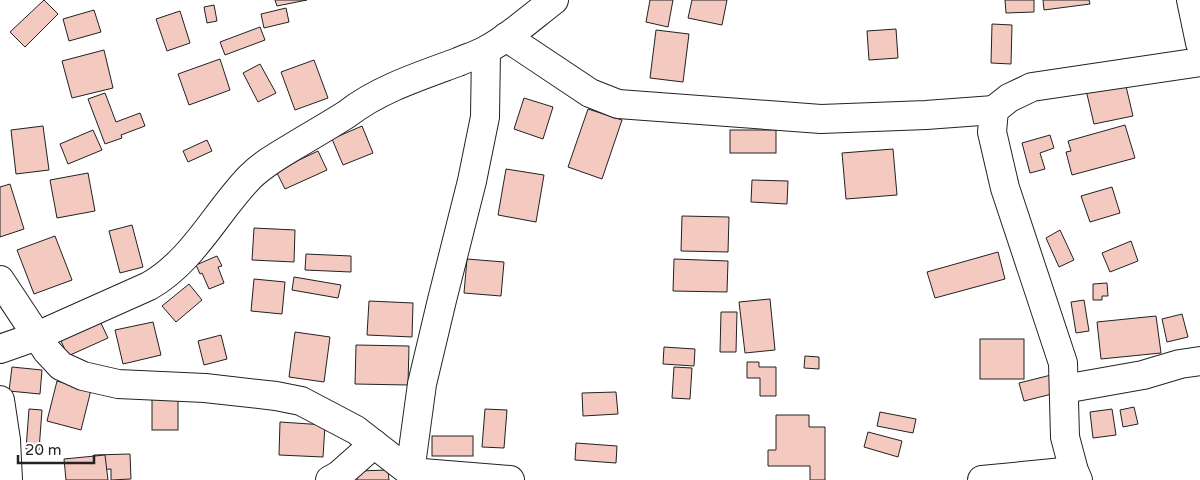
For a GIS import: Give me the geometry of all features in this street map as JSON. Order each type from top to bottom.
[{"type":"street","points":[[0,349],[37,336],[161,279],[173,270],[198,242],[250,177],[271,159],[369,99],[496,44],[554,0]]},
{"type":"street","points":[[1191,0],[1200,43]]},
{"type":"street","points":[[496,44],[590,93],[618,104],[820,119],[994,110],[1009,98],[1032,87],[1200,62]]},
{"type":"street","points":[[412,476],[422,384],[472,181],[485,117],[496,44]]},
{"type":"street","points":[[982,480],[1076,475],[1065,437],[1063,363],[1005,188],[992,132],[994,110]]},
{"type":"street","points":[[0,280],[47,351],[61,366],[83,376],[118,384],[205,388],[276,396],[302,401],[356,430],[412,476],[510,480]]},
{"type":"street","points":[[1064,389],[1200,361]]},
{"type":"street","points":[[0,400],[6,440],[8,480]]},
{"type":"street","points":[[330,480],[339,475],[374,444]]},
{"type":"building","points":[[44,0],[58,14],[25,47],[10,32]]},
{"type":"building","points":[[275,0],[307,0],[277,6]]},
{"type":"building","points":[[650,0],[673,0],[668,27],[646,22]]},
{"type":"building","points":[[692,0],[727,0],[722,25],[688,18]]},
{"type":"building","points":[[1005,0],[1034,0],[1034,12],[1006,13]]},
{"type":"building","points":[[1043,0],[1089,0],[1090,4],[1044,10]]},
{"type":"building","points":[[214,5],[217,21],[207,23],[204,7]]},
{"type":"building","points":[[286,8],[289,22],[264,28],[261,14]]},
{"type":"building","points":[[94,10],[101,32],[69,41],[63,19]]},
{"type":"building","points":[[180,11],[190,43],[167,51],[156,19]]},
{"type":"building","points":[[992,24],[1012,25],[1011,64],[991,63]]},
{"type":"building","points":[[260,27],[265,40],[225,55],[220,42]]},
{"type":"building","points":[[896,29],[898,58],[869,60],[867,31]]},
{"type":"building","points":[[656,30],[689,34],[683,82],[650,78]]},
{"type":"building","points":[[104,50],[113,88],[72,98],[62,61]]},
{"type":"building","points":[[220,59],[230,90],[189,105],[178,74]]},
{"type":"building","points":[[314,60],[328,98],[295,110],[281,72]]},
{"type":"building","points":[[260,64],[276,93],[258,102],[243,73]]},
{"type":"building","points":[[1125,82],[1133,116],[1094,124],[1086,90]]},
{"type":"building","points":[[105,93],[116,122],[140,113],[145,126],[121,135],[122,138],[105,144],[88,99]]},
{"type":"building","points":[[524,98],[553,107],[543,139],[514,129]]},
{"type":"building","points":[[588,109],[622,120],[602,179],[568,167]]},
{"type":"building","points":[[1125,125],[1135,158],[1072,175],[1066,152],[1071,151],[1068,141]]},
{"type":"building","points":[[43,126],[49,170],[16,174],[11,130]]},
{"type":"building","points":[[362,126],[373,153],[343,165],[332,139]]},
{"type":"building","points":[[93,130],[102,150],[68,164],[60,144]]},
{"type":"building","points":[[730,130],[776,130],[776,153],[730,153]]},
{"type":"building","points":[[1050,135],[1054,148],[1040,153],[1045,169],[1030,173],[1022,143]]},
{"type":"building","points":[[207,140],[212,151],[188,162],[183,151]]},
{"type":"building","points":[[893,149],[897,195],[846,199],[842,153]]},
{"type":"building","points":[[318,151],[327,170],[285,189],[276,171]]},
{"type":"building","points":[[506,169],[544,175],[536,222],[498,215]]},
{"type":"building","points":[[88,173],[95,211],[57,218],[50,180]]},
{"type":"building","points":[[752,180],[788,181],[787,204],[751,202]]},
{"type":"building","points":[[10,184],[24,229],[0,237],[0,187]]},
{"type":"building","points":[[1112,187],[1120,213],[1090,222],[1081,196]]},
{"type":"building","points":[[682,216],[729,217],[728,252],[681,251]]},
{"type":"building","points":[[132,225],[143,267],[120,273],[109,231]]},
{"type":"building","points":[[254,228],[295,230],[294,262],[252,260]]},
{"type":"building","points":[[1060,230],[1074,260],[1059,267],[1046,238]]},
{"type":"building","points":[[55,236],[72,280],[34,294],[17,250]]},
{"type":"building","points":[[1131,241],[1138,261],[1110,272],[1102,253]]},
{"type":"building","points":[[998,252],[1005,279],[935,298],[927,272]]},
{"type":"building","points":[[306,254],[351,256],[351,272],[305,270]]},
{"type":"building","points":[[217,256],[222,266],[218,267],[224,283],[209,289],[196,265]]},
{"type":"building","points":[[467,259],[504,262],[501,296],[464,293]]},
{"type":"building","points":[[674,259],[728,261],[727,292],[673,291]]},
{"type":"building","points":[[294,277],[341,285],[338,298],[292,290]]},
{"type":"building","points":[[254,279],[285,282],[282,314],[251,311]]},
{"type":"building","points":[[1107,283],[1108,296],[1102,296],[1102,300],[1093,300],[1093,284]]},
{"type":"building","points":[[189,284],[202,300],[176,322],[162,306]]},
{"type":"building","points":[[770,299],[775,350],[745,353],[739,302]]},
{"type":"building","points":[[1084,300],[1089,331],[1076,333],[1071,302]]},
{"type":"building","points":[[369,301],[413,303],[412,337],[367,335]]},
{"type":"building","points":[[721,312],[737,312],[736,352],[720,352]]},
{"type":"building","points":[[1182,314],[1188,337],[1167,342],[1162,319]]},
{"type":"building","points":[[1156,316],[1161,353],[1101,359],[1097,322]]},
{"type":"building","points":[[100,321],[108,338],[68,356],[60,339]]},
{"type":"building","points":[[153,322],[161,355],[123,364],[115,330]]},
{"type":"building","points":[[295,332],[330,337],[324,382],[289,377]]},
{"type":"building","points":[[221,335],[227,359],[204,365],[198,341]]},
{"type":"building","points":[[980,339],[1024,339],[1024,379],[980,379]]},
{"type":"building","points":[[356,345],[409,346],[408,385],[355,384]]},
{"type":"building","points":[[664,347],[695,349],[694,366],[663,364]]},
{"type":"building","points":[[805,356],[819,357],[819,369],[804,368]]},
{"type":"building","points":[[747,362],[759,362],[759,367],[776,367],[776,396],[760,396],[760,378],[747,378]]},
{"type":"building","points":[[12,367],[42,370],[40,394],[9,391]]},
{"type":"building","points":[[674,367],[692,368],[690,399],[672,398]]},
{"type":"building","points":[[1051,375],[1056,393],[1024,401],[1019,383]]},
{"type":"building","points":[[57,381],[91,390],[81,430],[47,421]]},
{"type":"building","points":[[616,392],[618,414],[583,416],[582,393]]},
{"type":"building","points":[[152,398],[178,398],[178,430],[152,430]]},
{"type":"building","points":[[1134,407],[1138,424],[1123,427],[1120,410]]},
{"type":"building","points":[[29,409],[42,410],[39,450],[26,449]]},
{"type":"building","points":[[485,409],[507,410],[504,448],[482,447]]},
{"type":"building","points":[[1112,409],[1116,435],[1093,438],[1090,412]]},
{"type":"building","points":[[880,412],[916,419],[913,433],[877,426]]},
{"type":"building","points":[[776,415],[809,415],[809,427],[825,427],[825,480],[810,480],[810,466],[768,466],[768,450],[776,450]]},
{"type":"building","points":[[280,422],[325,425],[323,457],[279,455]]},
{"type":"building","points":[[868,432],[902,441],[898,457],[864,447]]},
{"type":"building","points":[[432,436],[473,436],[473,456],[432,456]]},
{"type":"building","points":[[576,443],[617,446],[616,463],[575,460]]},
{"type":"building","points":[[130,454],[131,479],[111,480],[111,469],[94,470],[94,455]]},
{"type":"building","points":[[105,455],[108,480],[66,480],[64,459]]},
{"type":"building","points":[[388,470],[389,480],[357,480],[357,471]]}]
